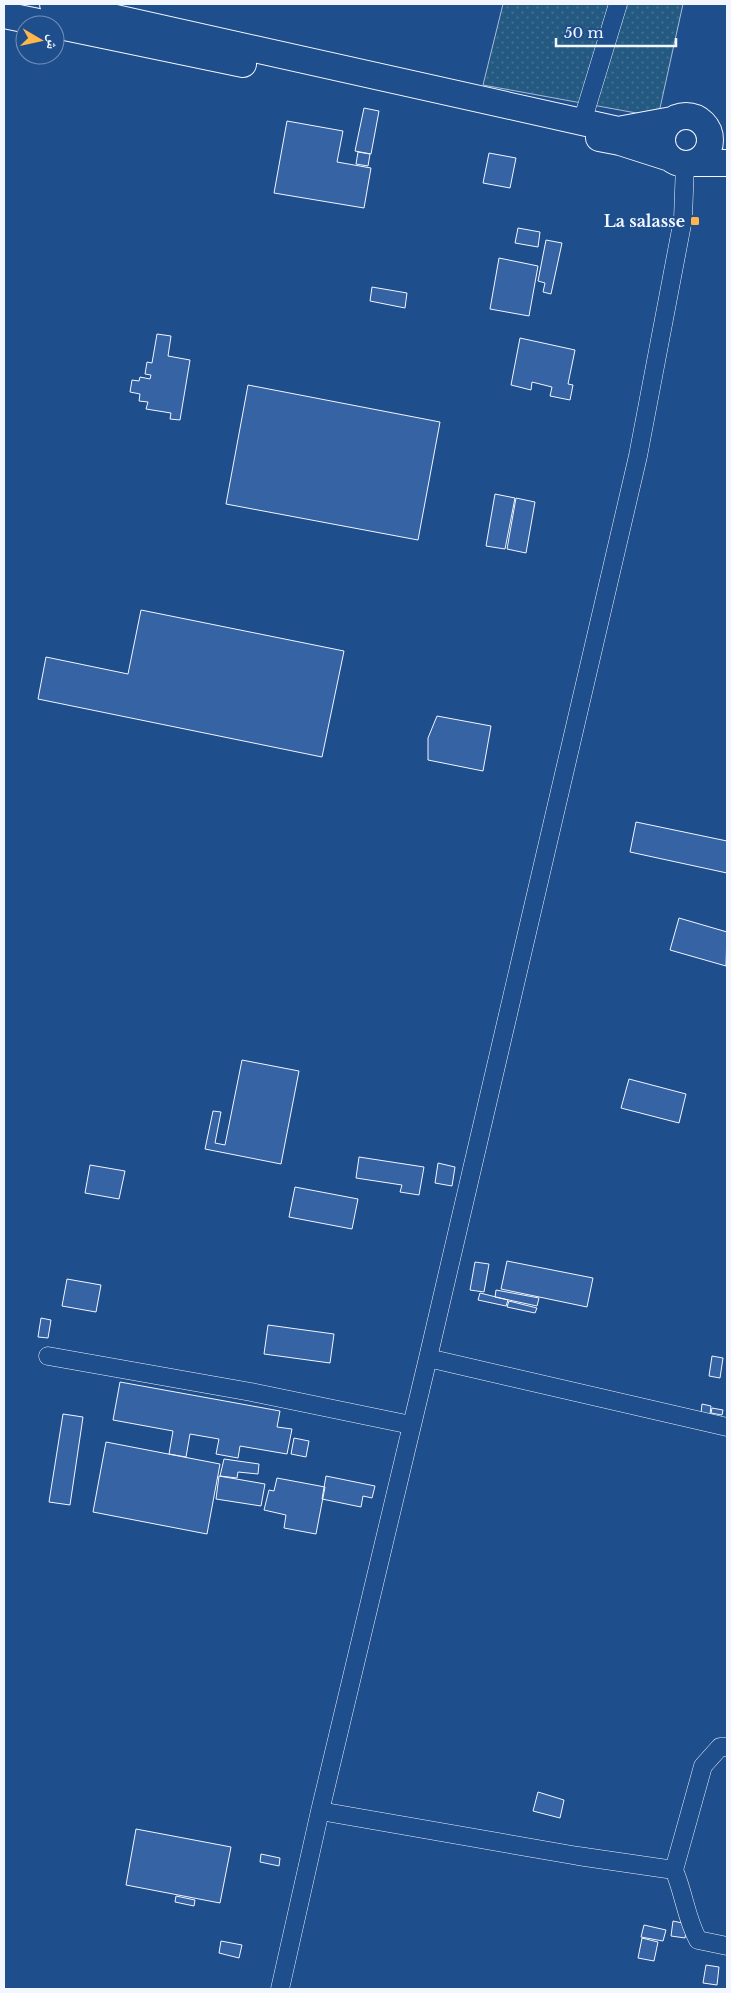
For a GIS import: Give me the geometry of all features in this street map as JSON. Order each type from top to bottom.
[{"type":"highway","points":[[53,4],[618,130],[689,116],[727,132]]},
{"type":"highway","points":[[65,27],[620,142],[683,161],[727,163]]},
{"type":"highway","points":[[672,120],[664,134],[665,150],[683,161],[701,159],[710,145],[708,129],[703,122]]},
{"type":"street","points":[[582,122],[618,4]]},
{"type":"street","points":[[280,1989],[320,1811],[428,1358],[638,456],[683,219],[683,161]]},
{"type":"street","points":[[48,1356],[251,1392],[411,1425]]},
{"type":"street","points":[[428,1358],[727,1427]]},
{"type":"street","points":[[727,1747],[720,1747],[703,1766],[674,1870],[680,1884],[690,1925],[698,1940],[727,1946]]},
{"type":"street","points":[[320,1811],[578,1856],[674,1870]]},
{"type":"shaded area","points":[[503,4],[683,4],[658,117],[483,85]]},
{"type":"building","points":[[364,108],[379,111],[371,154],[355,151]]},
{"type":"building","points":[[287,121],[343,131],[337,162],[371,168],[364,208],[274,193]]},
{"type":"building","points":[[358,152],[370,154],[368,166],[356,164]]},
{"type":"building","points":[[489,153],[516,158],[510,188],[483,183]]},
{"type":"building","points":[[518,228],[540,232],[538,247],[515,243]]},
{"type":"building","points":[[546,240],[562,243],[551,294],[543,292],[545,283],[538,281]]},
{"type":"building","points":[[499,258],[538,266],[529,316],[490,309]]},
{"type":"building","points":[[372,287],[407,293],[405,308],[370,301]]},
{"type":"building","points":[[157,334],[171,336],[168,356],[190,360],[180,420],[170,419],[171,413],[146,409],[148,402],[139,401],[140,394],[130,392],[132,380],[139,381],[140,377],[150,379],[151,375],[145,374],[147,362],[152,363]]},
{"type":"building","points":[[520,338],[575,350],[568,384],[573,385],[570,400],[550,396],[552,387],[532,382],[531,390],[511,385]]},
{"type":"building","points":[[248,385],[440,422],[418,540],[226,504]]},
{"type":"building","points":[[495,494],[515,498],[505,549],[486,546]]},
{"type":"building","points":[[516,498],[535,502],[526,553],[507,549]]},
{"type":"building","points":[[141,610],[344,651],[322,757],[38,699],[46,657],[128,674]]},
{"type":"building","points":[[437,716],[491,726],[483,771],[428,760],[428,738]]},
{"type":"building","points":[[636,822],[727,841],[727,873],[630,852]]},
{"type":"building","points":[[679,918],[727,932],[726,966],[670,950]]},
{"type":"building","points":[[242,1060],[299,1071],[281,1164],[205,1149],[213,1111],[221,1112],[215,1143],[225,1145]]},
{"type":"building","points":[[629,1079],[686,1094],[679,1123],[621,1108]]},
{"type":"building","points":[[359,1157],[424,1167],[419,1195],[400,1192],[402,1185],[356,1178]]},
{"type":"building","points":[[438,1163],[455,1167],[452,1186],[435,1183]]},
{"type":"building","points":[[90,1165],[125,1171],[119,1199],[85,1193]]},
{"type":"building","points":[[295,1187],[358,1199],[352,1229],[289,1217]]},
{"type":"building","points":[[507,1261],[593,1278],[587,1307],[501,1289]]},
{"type":"building","points":[[475,1262],[489,1264],[484,1292],[470,1290]]},
{"type":"building","points":[[67,1279],[101,1285],[96,1312],[62,1306]]},
{"type":"building","points":[[496,1290],[539,1298],[537,1306],[495,1297]]},
{"type":"building","points":[[480,1293],[508,1300],[506,1306],[478,1300]]},
{"type":"building","points":[[509,1301],[537,1308],[535,1313],[507,1307]]},
{"type":"building","points":[[41,1318],[51,1320],[48,1338],[38,1337]]},
{"type":"building","points":[[268,1325],[334,1334],[330,1363],[264,1354]]},
{"type":"building","points":[[712,1356],[723,1358],[720,1378],[709,1376]]},
{"type":"building","points":[[120,1382],[280,1411],[277,1427],[292,1429],[287,1454],[240,1446],[238,1458],[216,1454],[219,1439],[190,1434],[186,1457],[169,1454],[173,1431],[113,1420]]},
{"type":"building","points":[[702,1404],[711,1406],[710,1414],[701,1413]]},
{"type":"building","points":[[712,1408],[723,1410],[722,1415],[711,1413]]},
{"type":"building","points":[[63,1414],[83,1417],[70,1505],[49,1502]]},
{"type":"building","points":[[294,1438],[309,1441],[306,1457],[291,1454]]},
{"type":"building","points":[[106,1442],[220,1464],[207,1534],[93,1512]]},
{"type":"building","points":[[224,1459],[259,1464],[258,1474],[238,1472],[237,1478],[220,1476]]},
{"type":"building","points":[[219,1476],[265,1484],[261,1506],[216,1499]]},
{"type":"building","points":[[326,1476],[375,1486],[372,1498],[363,1496],[361,1507],[322,1499]]},
{"type":"building","points":[[277,1478],[325,1487],[316,1534],[284,1528],[286,1515],[264,1510],[269,1490],[274,1491]]},
{"type":"building","points":[[538,1792],[564,1800],[560,1818],[533,1811]]},
{"type":"building","points":[[136,1829],[231,1847],[220,1903],[126,1885]]},
{"type":"building","points":[[261,1854],[280,1858],[279,1866],[260,1862]]},
{"type":"building","points":[[176,1896],[195,1900],[194,1906],[175,1902]]},
{"type":"building","points":[[673,1921],[687,1924],[685,1938],[671,1936]]},
{"type":"building","points":[[644,1925],[666,1930],[663,1941],[641,1937]]},
{"type":"building","points":[[642,1938],[658,1942],[654,1961],[638,1958]]},
{"type":"building","points":[[221,1941],[242,1945],[239,1958],[219,1953]]},
{"type":"building","points":[[706,1965],[719,1967],[717,1985],[703,1983]]},
{"type":"place","name":"La salasse","points":[[695,221]]}]
